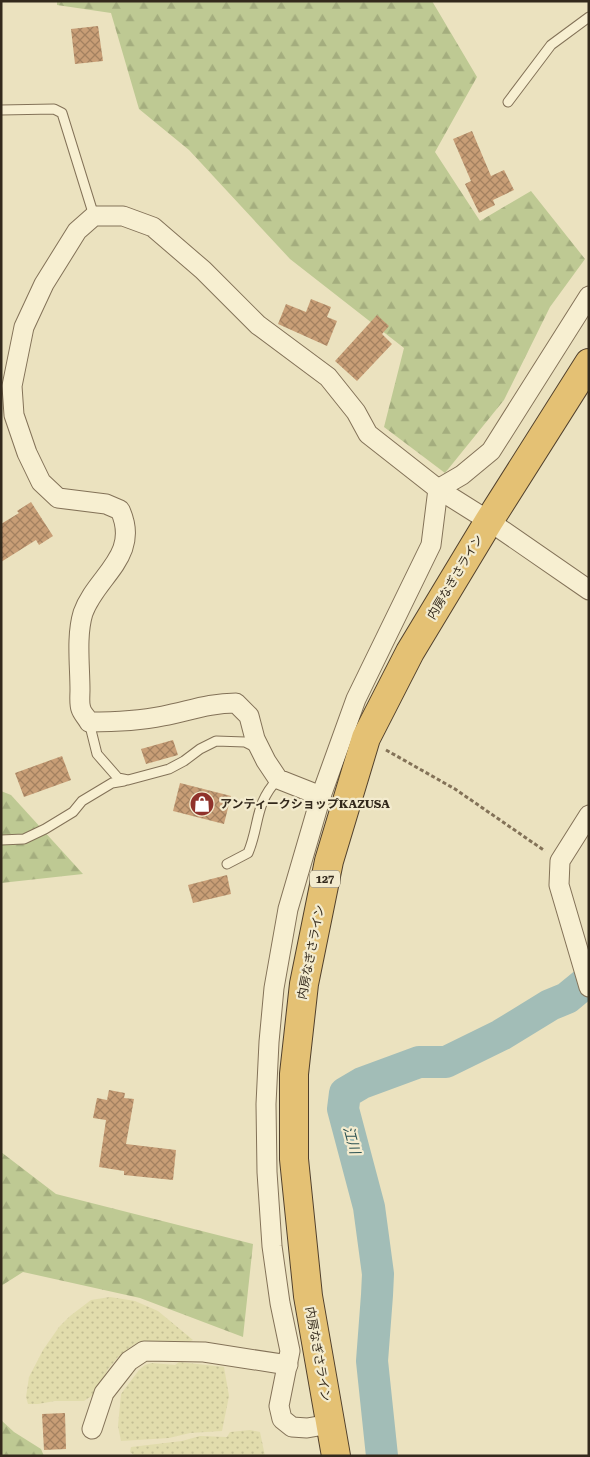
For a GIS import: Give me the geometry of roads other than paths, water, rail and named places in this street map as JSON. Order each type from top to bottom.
[{"type":"highway","name":"内房なぎさライン","points":[[336,1456],[308,1296],[294,1158],[294,1074],[304,984],[329,861],[366,738],[410,652],[488,521],[589,363]]},
{"type":"street","points":[[321,796],[278,779],[255,739],[249,716],[236,703],[216,703],[162,716],[110,722],[89,722],[80,709],[80,640],[84,612],[118,561],[124,541],[126,522],[120,510],[106,504],[58,498],[41,482],[27,453],[14,415],[12,386],[24,327],[44,284],[77,231],[94,216],[123,216],[153,227],[202,270],[258,325],[328,378],[356,412],[368,434],[438,489],[589,590]]},
{"type":"street","points":[[438,489],[462,475],[491,451],[589,296]]},
{"type":"street","points":[[330,1424],[307,1428],[292,1427],[282,1419],[279,1406],[290,1350],[280,1302],[269,1209],[266,1104],[274,988],[288,909],[321,796],[356,699],[431,545],[438,489]]},
{"type":"street","points":[[587,980],[559,885],[560,862],[589,815]]},
{"type":"street","points":[[92,1429],[104,1392],[129,1361],[144,1351],[204,1352],[288,1365]]},
{"type":"lane","points":[[508,102],[551,45],[589,17]]},
{"type":"lane","points":[[1,110],[54,109],[62,113],[94,216]]},
{"type":"lane","points":[[89,722],[97,754],[118,778],[128,780]]},
{"type":"lane","points":[[1,840],[24,839],[31,836],[73,812],[82,801],[112,783],[169,769],[216,740],[244,742],[260,749]]},
{"type":"lane","points":[[227,864],[248,853],[262,801],[269,788],[278,779]]},
{"type":"waterway","name":"江川","points":[[382,1456],[372,1361],[378,1274],[369,1207],[343,1109],[345,1093],[362,1083],[419,1062],[446,1062],[501,1035],[550,1005],[567,998],[589,980]]},
{"type":"place","name":"アンティークショップKAZUSA","points":[[202,804]]}]
